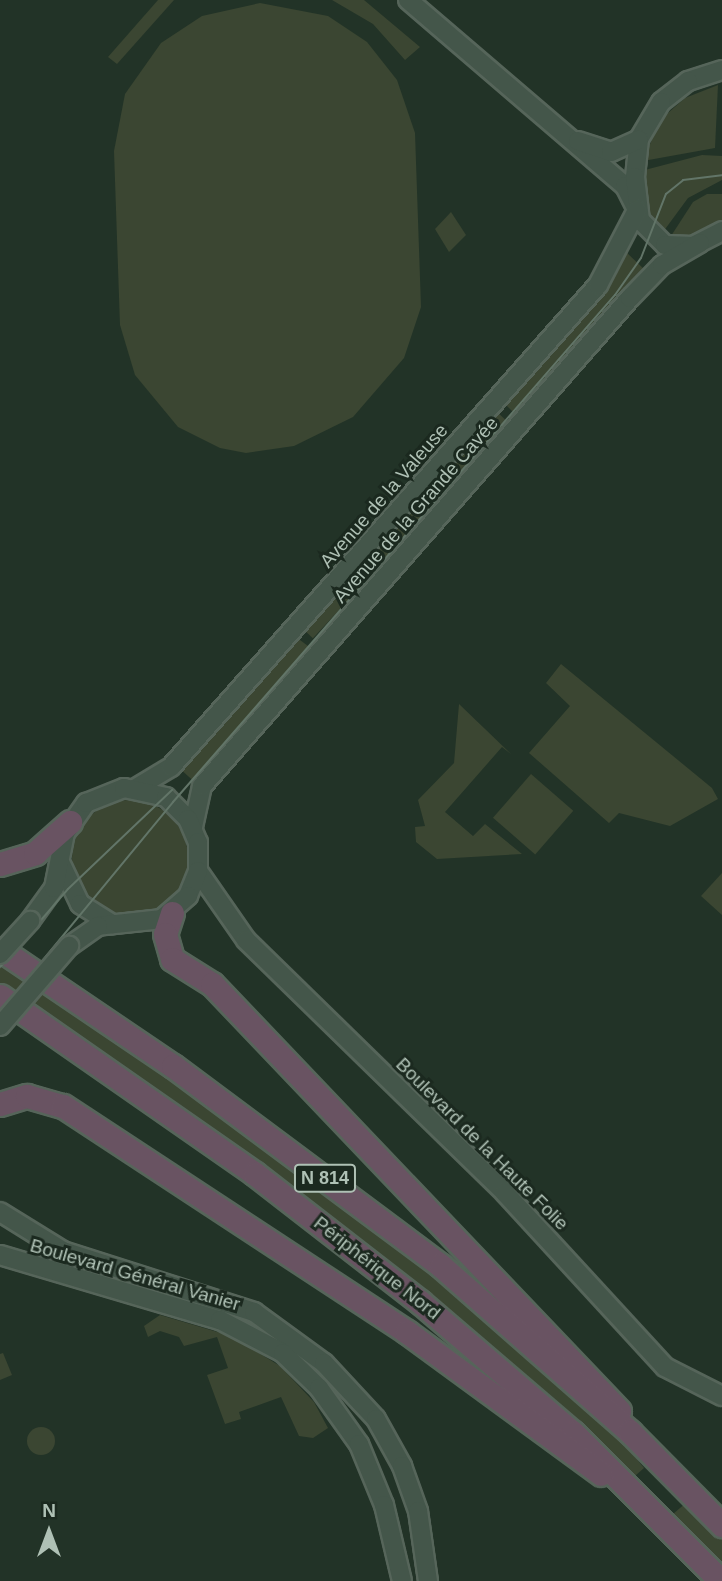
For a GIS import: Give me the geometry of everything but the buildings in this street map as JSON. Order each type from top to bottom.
[{"type":"highway","points":[[0,864],[35,853],[70,822]]},
{"type":"highway","name":"N 814","points":[[178,907],[165,934],[172,959],[212,984],[440,1216],[612,1396],[630,1432]]},
{"type":"highway","name":"Périphérique Nord","points":[[0,952],[314,1169],[440,1266],[630,1432],[722,1525]]},
{"type":"highway","name":"Périphérique Nord","points":[[0,996],[349,1245],[499,1367],[625,1484],[721,1581]]},
{"type":"highway","name":"N 814","points":[[0,1104],[27,1096],[63,1106],[407,1332],[592,1470],[625,1484]]},
{"type":"main road","points":[[408,0],[625,186],[649,234],[664,245],[700,243]]},
{"type":"main road","points":[[636,210],[638,140],[668,94],[722,70]]},
{"type":"main road","points":[[567,136],[603,152],[638,140]]},
{"type":"main road","name":"Avenue de la Valeuse","points":[[136,788],[171,766],[589,295],[616,260],[636,210]]},
{"type":"main road","name":"Avenue de la Grande Cavée","points":[[193,827],[198,792],[211,776],[630,298],[662,265],[722,232]]},
{"type":"main road","points":[[0,952],[30,920],[54,888],[70,822],[97,796],[136,788],[166,797],[193,827],[198,871],[178,907]]},
{"type":"main road","points":[[61,864],[80,905],[114,925]]},
{"type":"main road","name":"Boulevard de la Haute Folie","points":[[198,871],[263,958],[505,1193],[665,1367],[722,1396]]},
{"type":"main road","points":[[0,1026],[69,947],[90,930],[114,925],[148,924],[178,907],[222,906]]},
{"type":"main road","name":"Boulevard Général Vanier","points":[[0,1212],[63,1251],[254,1312],[324,1363],[376,1419],[402,1466],[418,1511],[428,1581]]},
{"type":"main road","name":"Boulevard Général Vanier","points":[[0,1255],[220,1320],[283,1353],[319,1388],[359,1444],[384,1505],[402,1581]]},
{"type":"green space","points":[[158,0],[174,0],[117,64],[108,57]]},
{"type":"green space","points":[[332,0],[364,0],[420,47],[405,60],[373,24]]},
{"type":"green space","points":[[260,3],[328,16],[367,42],[397,80],[415,133],[421,307],[404,358],[353,417],[294,446],[246,453],[220,448],[178,427],[135,375],[120,325],[114,151],[125,94],[161,43],[202,16]]},
{"type":"green space","points":[[718,85],[715,148],[643,161],[660,120],[685,98]]},
{"type":"green space","points":[[702,155],[722,156],[722,180],[688,198],[663,232],[645,209],[641,171]]},
{"type":"green space","points":[[707,194],[722,194],[722,221],[692,237],[671,236],[693,202]]},
{"type":"green space","points":[[451,212],[466,235],[449,252],[435,229]]},
{"type":"green space","points":[[626,252],[645,270],[517,416],[502,401]]},
{"type":"green space","points":[[496,411],[511,425],[313,638],[298,624]]},
{"type":"green space","points":[[296,637],[312,649],[199,786],[178,767]]},
{"type":"green space","points":[[561,664],[712,788],[718,799],[670,826],[619,813],[609,823],[529,753],[570,706],[546,683]]},
{"type":"green space","points":[[459,704],[511,754],[502,747],[445,812],[473,836],[485,824],[522,854],[437,859],[416,842],[415,827],[425,826],[418,800],[454,763]]},
{"type":"green space","points":[[531,774],[573,811],[535,855],[493,818]]},
{"type":"green space","points":[[130,800],[152,804],[171,817],[184,836],[188,858],[184,880],[171,899],[152,912],[130,916],[108,912],[89,899],[76,880],[72,858],[76,836],[89,817],[108,804]]},
{"type":"green space","points":[[722,873],[722,915],[701,896]]},
{"type":"green space","points":[[0,961],[312,1179],[479,1312],[613,1430],[644,1468],[635,1476],[567,1414],[225,1140],[0,985]]},
{"type":"green space","points":[[160,1315],[231,1336],[280,1366],[314,1402],[328,1428],[313,1438],[299,1436],[281,1397],[239,1412],[241,1419],[225,1424],[207,1375],[228,1368],[217,1337],[184,1346],[179,1337],[160,1331],[148,1337],[144,1326]]},
{"type":"green space","points":[[3,1353],[12,1375],[0,1380],[0,1354]]},
{"type":"green space","points":[[41,1427],[51,1431],[55,1441],[51,1451],[41,1455],[31,1451],[27,1441],[31,1431]]},
{"type":"green space","points":[[687,1502],[722,1537],[722,1568],[673,1514]]},
{"type":"tram line","points":[[0,1012],[173,802],[615,295],[641,258],[666,194],[683,180],[722,175]]},
{"type":"tram line","points":[[0,967],[68,889],[172,790]]}]
